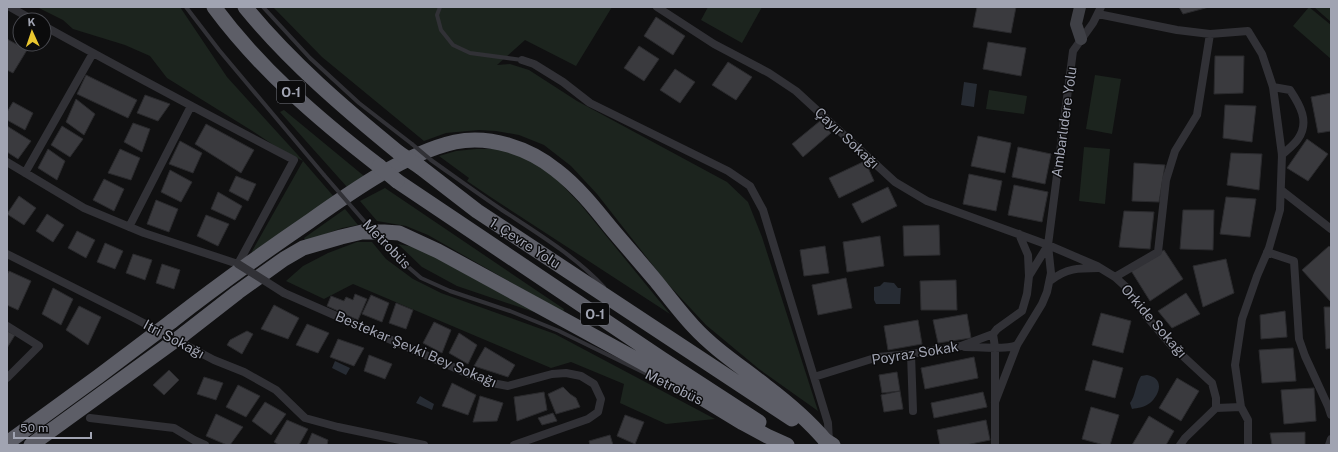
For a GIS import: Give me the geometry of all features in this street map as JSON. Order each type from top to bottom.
[{"type":"highway","name":"1. Çevre Yolu","points":[[214,7],[239,38],[269,71],[333,130],[397,181],[794,445]]},
{"type":"highway","name":"1. Çevre Yolu","points":[[245,7],[282,49],[311,78],[360,122],[399,153],[426,164],[477,211],[829,443]]},
{"type":"highway","points":[[7,443],[99,376],[223,282],[331,206],[393,168],[434,148],[457,142],[479,140],[504,144],[526,152],[545,162],[571,183],[694,327],[714,346],[809,422],[829,443]]},
{"type":"highway","points":[[31,445],[284,259],[302,248],[341,236],[362,232],[399,234],[418,240],[438,250],[656,370],[727,414],[787,445]]},
{"type":"street","points":[[10,7],[19,12]]},
{"type":"street","name":"Çayır Sokağı","points":[[657,7],[714,44],[769,73],[796,91],[895,182],[927,201],[1048,245]]},
{"type":"street","points":[[1080,7],[1076,24],[1081,39]]},
{"type":"street","points":[[1100,10],[1177,30],[1210,34],[1248,31],[1262,54],[1273,87],[1282,155],[1281,190],[1280,210],[1267,252],[1242,319],[1235,365],[1241,407],[1248,420],[1248,445]]},
{"type":"street","name":"Ambarlıdere Yolu","points":[[995,402],[1017,345],[1042,304],[1050,281],[1051,273],[1048,245],[1073,52],[1100,10]]},
{"type":"street","points":[[7,162],[84,208],[144,233],[238,264],[294,160],[52,30]]},
{"type":"street","points":[[1115,277],[1158,252],[1166,180],[1175,151],[1197,115],[1210,34]]},
{"type":"street","points":[[25,173],[93,53]]},
{"type":"street","points":[[522,60],[534,64],[563,82],[590,103],[728,170],[750,186],[763,210],[828,423],[829,443]]},
{"type":"street","points":[[1273,87],[1290,90],[1299,103],[1304,122],[1298,139],[1282,155]]},
{"type":"street","points":[[129,227],[191,106]]},
{"type":"street","points":[[1281,190],[1331,229]]},
{"type":"street","points":[[1019,234],[1028,255],[1029,276]]},
{"type":"street","name":"Ambarlıdere Yolu","points":[[995,445],[993,334],[997,329],[1022,311],[1027,294],[1029,276],[1048,245]]},
{"type":"street","name":"Orkide Sokağı","points":[[1048,245],[1100,268],[1115,277],[1126,287],[1171,345],[1212,383],[1216,398],[1216,408]]},
{"type":"street","points":[[1267,252],[1294,261],[1299,339],[1314,376],[1330,406],[1331,415]]},
{"type":"street","name":"Itri Sokağı","points":[[7,254],[214,360],[244,372],[276,390],[305,418],[338,427],[424,445]]},
{"type":"street","name":"Bestekar Şevki Bey Sokağı","points":[[238,264],[284,293],[487,382],[508,386],[552,374],[566,373],[581,376],[594,384],[601,400],[598,412],[588,419],[514,445]]},
{"type":"street","points":[[1050,281],[1059,274],[1071,270],[1100,268]]},
{"type":"street","points":[[7,326],[39,346],[9,374]]},
{"type":"street","name":"Poyraz Sokak","points":[[814,377],[878,357],[912,354],[961,346],[993,334]]},
{"type":"street","points":[[961,346],[1013,348],[1017,345]]},
{"type":"street","points":[[912,354],[913,411]]},
{"type":"street","points":[[1180,445],[1185,438],[1216,408],[1241,407]]},
{"type":"street","points":[[90,418],[174,428],[205,445]]},
{"type":"street","points":[[1329,445],[1331,439]]},
{"type":"lane","name":"Metrobüs","points":[[186,7],[219,50],[324,175],[392,253],[421,278],[450,291],[510,311],[552,328],[661,382]]},
{"type":"lane","points":[[263,7],[310,58],[348,93],[412,144],[426,164]]},
{"type":"lane","points":[[440,7],[437,15],[441,30],[453,45],[470,53],[522,60]]},
{"type":"lane","name":"Metrobüs","points":[[685,394],[727,414]]},
{"type":"shaded area","points":[[37,7],[180,7],[227,77],[297,154],[335,198],[251,253],[303,161],[278,148],[167,78],[150,56],[125,45],[73,29],[63,20],[52,14],[52,12],[47,12]]},
{"type":"shaded area","points":[[273,7],[612,7],[576,66],[525,40],[497,65],[510,64],[529,70],[577,101],[727,182],[748,202],[762,237],[818,411],[759,369],[706,325],[666,282],[597,194],[571,166],[544,145],[519,135],[479,130],[446,133],[424,141],[322,57]]},
{"type":"shaded area","points":[[708,7],[762,7],[742,43],[701,20]]},
{"type":"shaded area","points":[[1309,7],[1331,25],[1331,59],[1293,26]]},
{"type":"shaded area","points":[[1314,7],[1331,7],[1331,22]]},
{"type":"shaded area","points":[[1095,75],[1121,79],[1112,134],[1086,129]]},
{"type":"shaded area","points":[[964,82],[977,84],[974,107],[961,105]]},
{"type":"shaded area","points":[[989,90],[1027,96],[1024,114],[986,109]]},
{"type":"shaded area","points":[[284,110],[364,176],[347,187],[280,112]]},
{"type":"shaded area","points":[[1084,147],[1110,149],[1105,204],[1079,201]]},
{"type":"shaded area","points":[[500,149],[524,157],[549,171],[581,205],[670,314],[467,181],[469,178],[439,156],[456,151]]},
{"type":"shaded area","points":[[385,188],[564,309],[563,312],[428,235],[406,226],[377,221],[360,201]]},
{"type":"shaded area","points":[[345,209],[358,225],[342,228],[306,241],[304,238]]},
{"type":"shaded area","points":[[357,242],[372,242],[386,259],[413,279],[441,293],[555,334],[715,419],[666,424],[620,403],[624,384],[571,362],[551,368],[353,284],[324,299],[286,281],[303,266],[328,253]]},
{"type":"shaded area","points":[[398,244],[413,247],[440,258],[540,314],[457,286],[422,267]]},
{"type":"shaded area","points":[[884,282],[894,283],[898,288],[901,288],[900,304],[876,304],[874,300],[874,287],[880,286]]},
{"type":"shaded area","points":[[335,361],[350,368],[346,375],[332,368]]},
{"type":"shaded area","points":[[1147,375],[1156,379],[1158,383],[1159,386],[1157,395],[1150,403],[1132,409],[1130,403],[1139,379],[1141,376]]},
{"type":"shaded area","points":[[420,396],[434,404],[432,410],[416,403]]},
{"type":"building","points":[[977,7],[1016,7],[1011,33],[973,27]]},
{"type":"building","points":[[1179,7],[1209,7],[1183,14]]},
{"type":"building","points":[[656,17],[685,36],[673,55],[644,36]]},
{"type":"building","points":[[7,39],[12,42],[12,52],[26,52],[13,73],[7,70]]},
{"type":"building","points":[[988,42],[1026,48],[1021,76],[983,69]]},
{"type":"building","points":[[639,46],[659,59],[644,81],[624,68]]},
{"type":"building","points":[[1215,56],[1244,56],[1243,93],[1214,94]]},
{"type":"building","points":[[728,62],[752,77],[736,100],[712,85]]},
{"type":"building","points":[[675,69],[695,82],[680,103],[660,90]]},
{"type":"building","points":[[86,75],[137,100],[128,118],[77,94]]},
{"type":"building","points":[[1331,93],[1331,131],[1318,133],[1311,97]]},
{"type":"building","points":[[145,95],[170,104],[158,121],[137,113]]},
{"type":"building","points":[[76,99],[95,114],[84,135],[66,122]]},
{"type":"building","points":[[13,102],[33,113],[25,130],[7,120],[7,112]]},
{"type":"building","points":[[1225,105],[1256,106],[1252,142],[1223,138]]},
{"type":"building","points":[[820,121],[831,133],[803,157],[792,144]]},
{"type":"building","points":[[133,123],[150,129],[142,152],[124,142]]},
{"type":"building","points":[[206,124],[254,150],[241,173],[195,144]]},
{"type":"building","points":[[7,126],[31,141],[18,159],[7,152]]},
{"type":"building","points":[[62,126],[83,139],[70,157],[51,145]]},
{"type":"building","points":[[978,136],[1011,143],[1005,173],[971,166]]},
{"type":"building","points":[[1307,139],[1328,154],[1308,181],[1287,168]]},
{"type":"building","points":[[180,141],[202,153],[193,173],[169,164]]},
{"type":"building","points":[[1018,147],[1051,154],[1045,184],[1012,177]]},
{"type":"building","points":[[48,149],[65,161],[57,180],[38,168]]},
{"type":"building","points":[[120,149],[140,158],[131,180],[108,173]]},
{"type":"building","points":[[1231,153],[1262,154],[1259,190],[1227,185]]},
{"type":"building","points":[[865,161],[874,181],[839,198],[829,178]]},
{"type":"building","points":[[1134,163],[1165,165],[1159,202],[1132,201]]},
{"type":"building","points":[[170,170],[192,182],[181,202],[161,192]]},
{"type":"building","points":[[969,174],[1002,181],[996,211],[963,204]]},
{"type":"building","points":[[236,176],[256,184],[248,201],[229,191]]},
{"type":"building","points":[[104,179],[124,189],[114,211],[93,200]]},
{"type":"building","points":[[1014,185],[1048,192],[1042,222],[1008,215]]},
{"type":"building","points":[[888,187],[897,206],[862,223],[852,204]]},
{"type":"building","points":[[218,192],[242,206],[235,220],[211,209]]},
{"type":"building","points":[[19,196],[36,208],[24,225],[7,214]]},
{"type":"building","points":[[1226,197],[1256,199],[1250,237],[1220,234]]},
{"type":"building","points":[[156,200],[178,209],[169,232],[147,224]]},
{"type":"building","points":[[1183,210],[1214,210],[1213,250],[1180,249]]},
{"type":"building","points":[[1124,211],[1154,212],[1150,249],[1119,247]]},
{"type":"building","points":[[47,214],[64,225],[53,242],[36,231]]},
{"type":"building","points":[[206,215],[229,224],[218,246],[197,236]]},
{"type":"building","points":[[939,225],[940,255],[904,256],[903,226]]},
{"type":"building","points":[[77,231],[95,240],[86,258],[68,248]]},
{"type":"building","points":[[880,236],[884,266],[847,272],[843,242]]},
{"type":"building","points":[[105,243],[123,251],[115,269],[97,262]]},
{"type":"building","points":[[825,246],[829,273],[804,276],[800,250]]},
{"type":"building","points":[[1329,246],[1331,248],[1331,302],[1302,270]]},
{"type":"building","points":[[1164,250],[1183,279],[1150,301],[1130,269]]},
{"type":"building","points":[[133,254],[152,260],[145,280],[126,273]]},
{"type":"building","points":[[1226,259],[1234,293],[1203,307],[1193,266]]},
{"type":"building","points":[[162,264],[180,270],[174,289],[156,283]]},
{"type":"building","points":[[9,271],[31,281],[18,310],[7,305],[7,275]]},
{"type":"building","points":[[846,278],[852,308],[818,315],[812,285]]},
{"type":"building","points":[[956,280],[957,310],[921,310],[920,281]]},
{"type":"building","points":[[53,288],[73,299],[61,325],[42,314]]},
{"type":"building","points":[[1186,293],[1200,314],[1172,328],[1158,311]]},
{"type":"building","points":[[355,294],[367,299],[358,320],[327,306],[331,296],[344,301],[346,297],[353,300]]},
{"type":"building","points":[[371,295],[389,303],[382,322],[362,314]]},
{"type":"building","points":[[396,303],[413,310],[406,329],[389,323]]},
{"type":"building","points":[[274,305],[299,318],[288,339],[261,329]]},
{"type":"building","points":[[79,306],[101,317],[88,345],[66,330]]},
{"type":"building","points":[[1324,307],[1331,307],[1331,348],[1326,349]]},
{"type":"building","points":[[1285,311],[1287,337],[1261,339],[1260,315]]},
{"type":"building","points":[[1101,313],[1131,321],[1123,353],[1092,345]]},
{"type":"building","points":[[967,314],[971,338],[938,343],[933,320]]},
{"type":"building","points":[[918,320],[922,344],[888,350],[884,326]]},
{"type":"building","points":[[434,322],[451,330],[442,353],[423,343]]},
{"type":"building","points":[[307,324],[329,333],[318,353],[296,345]]},
{"type":"building","points":[[7,331],[15,335],[7,348]]},
{"type":"building","points":[[247,331],[253,334],[242,354],[227,345],[230,340]]},
{"type":"building","points":[[459,333],[477,345],[468,364],[449,353]]},
{"type":"building","points":[[338,339],[364,348],[354,366],[330,357]]},
{"type":"building","points":[[485,347],[515,365],[508,377],[474,366]]},
{"type":"building","points":[[1293,348],[1296,381],[1262,383],[1259,350]]},
{"type":"building","points":[[369,355],[392,364],[385,379],[364,371]]},
{"type":"building","points":[[974,357],[978,378],[925,389],[921,368]]},
{"type":"building","points":[[1093,360],[1123,368],[1115,398],[1085,390]]},
{"type":"building","points":[[169,370],[179,380],[164,395],[153,385]]},
{"type":"building","points":[[897,372],[900,391],[882,393],[879,375]]},
{"type":"building","points":[[204,377],[223,383],[216,400],[197,394]]},
{"type":"building","points":[[1177,378],[1199,391],[1181,421],[1159,408]]},
{"type":"building","points":[[452,383],[476,395],[468,415],[442,406]]},
{"type":"building","points":[[238,385],[260,396],[246,417],[226,407]]},
{"type":"building","points":[[563,387],[576,398],[580,407],[556,414],[548,394]]},
{"type":"building","points":[[1314,388],[1316,421],[1284,424],[1281,390]]},
{"type":"building","points":[[900,391],[903,409],[884,412],[881,395]]},
{"type":"building","points":[[544,392],[547,410],[517,421],[514,397]]},
{"type":"building","points":[[983,392],[987,407],[934,418],[931,403]]},
{"type":"building","points":[[480,396],[503,403],[497,421],[473,422]]},
{"type":"building","points":[[265,402],[286,414],[271,435],[252,421]]},
{"type":"building","points":[[1091,407],[1119,415],[1110,445],[1104,445],[1082,439]]},
{"type":"building","points":[[553,413],[557,421],[542,425],[538,418]]},
{"type":"building","points":[[216,414],[243,427],[230,445],[206,436]]},
{"type":"building","points":[[625,415],[644,422],[635,444],[617,436]]},
{"type":"building","points":[[1149,416],[1174,431],[1166,445],[1132,445]]},
{"type":"building","points":[[287,420],[308,429],[299,445],[279,445],[274,442]]},
{"type":"building","points":[[986,420],[990,440],[966,445],[940,445],[937,430]]},
{"type":"building","points":[[1305,432],[1305,445],[1272,445],[1270,433]]},
{"type":"building","points":[[312,433],[328,440],[327,445],[307,445]]},
{"type":"building","points":[[610,435],[613,445],[590,445],[589,441]]}]
